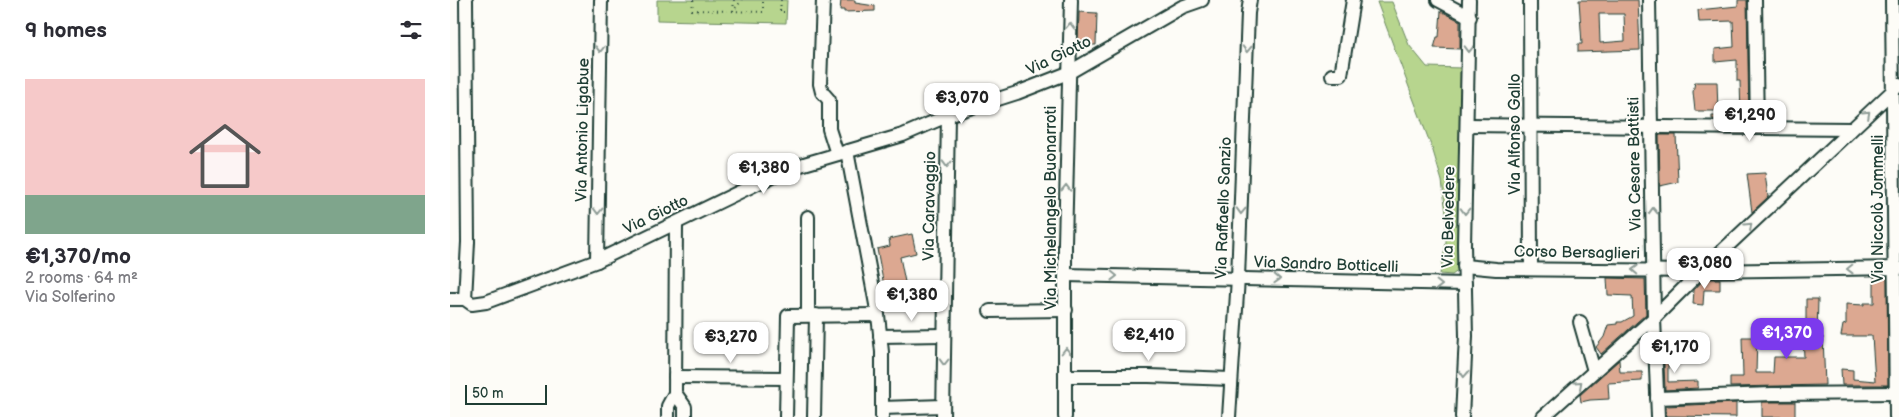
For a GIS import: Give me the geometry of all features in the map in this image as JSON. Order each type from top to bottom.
[{"type":"street","points":[[465,299],[468,242],[466,0]]},
{"type":"street","name":"Via Antonio Ligabue","points":[[597,261],[601,0]]},
{"type":"street","points":[[823,0],[820,84],[822,92],[829,100],[829,129],[842,152],[878,315],[882,352],[882,412],[943,411]]},
{"type":"street","name":"Via Michelangelo Buonarroti","points":[[1065,417],[1065,275],[1071,0]]},
{"type":"street","name":"Via Giotto","points":[[450,299],[465,299],[472,304],[486,302],[597,261],[787,169],[904,135],[948,116],[1018,93],[1068,73],[1182,7],[1202,0]]},
{"type":"street","name":"Via Raffaello Sanzio","points":[[1229,417],[1238,278],[1250,0]]},
{"type":"street","points":[[1332,75],[1341,75],[1353,0]]},
{"type":"street","points":[[1438,0],[1470,17]]},
{"type":"street","name":"Via Belvedere","points":[[1462,417],[1466,336],[1464,266],[1470,0]]},
{"type":"street","name":"Via Alfonso Gallo","points":[[1530,0],[1531,269]]},
{"type":"street","name":"Via Cesare Battisti","points":[[1649,0],[1654,318],[1658,417]]},
{"type":"street","points":[[1755,0],[1757,128]]},
{"type":"street","name":"Via Niccolò Jommelli","points":[[1892,0],[1896,87],[1896,417]]},
{"type":"street","points":[[1543,417],[1654,318],[1701,271],[1896,87]]},
{"type":"street","name":"Via Caravaggio","points":[[943,411],[948,116]]},
{"type":"street","points":[[1468,125],[1851,130]]},
{"type":"street","points":[[808,217],[814,417]]},
{"type":"street","points":[[668,417],[668,406],[675,393],[676,223]]},
{"type":"street","name":"Corso Bersaglieri","points":[[1464,266],[1531,269],[1701,271],[1897,268]]},
{"type":"street","name":"Via Sandro Botticelli","points":[[1065,275],[1465,284]]},
{"type":"street","points":[[990,311],[1066,310]]},
{"type":"street","points":[[786,417],[788,316],[878,315]]},
{"type":"street","points":[[1580,322],[1594,371]]},
{"type":"street","points":[[880,336],[944,335]]},
{"type":"street","points":[[1066,376],[1231,378]]},
{"type":"street","points":[[675,377],[786,378]]},
{"type":"street","points":[[675,393],[685,407],[685,417]]},
{"type":"street","points":[[1657,398],[1763,394],[1897,393]]},
{"type":"path","points":[[693,0],[692,10],[763,12],[763,0]]},
{"type":"path","points":[[733,11],[734,0]]},
{"type":"path","points":[[733,11],[742,0]]},
{"type":"path","points":[[781,0],[780,12],[787,12]]},
{"type":"green space","points":[[657,0],[787,0],[786,23],[657,20]]},
{"type":"green space","points":[[1377,2],[1392,2],[1409,45],[1427,67],[1462,68],[1459,270],[1452,275],[1440,274],[1446,243],[1446,213],[1442,181],[1433,151]]},
{"type":"building","points":[[841,0],[855,0],[855,3],[875,6],[875,11],[844,12],[844,10],[840,10]]},
{"type":"building","points":[[1579,0],[1638,0],[1640,50],[1578,52],[1578,44],[1582,44]],"holes":[[[1599,14],[1624,14],[1625,41],[1600,43]]]},
{"type":"building","points":[[1738,0],[1747,0],[1749,120],[1712,119],[1712,116],[1741,117],[1740,81],[1737,81],[1737,60],[1715,62],[1715,49],[1734,47],[1733,21],[1699,22],[1698,10],[1738,6]]},
{"type":"building","points":[[1441,11],[1460,21],[1460,49],[1434,48],[1437,37],[1439,37]]},
{"type":"building","points":[[1079,12],[1097,13],[1096,45],[1078,45]]},
{"type":"building","points":[[1695,82],[1717,82],[1718,111],[1695,111],[1693,92]]},
{"type":"building","points":[[1659,135],[1676,135],[1678,182],[1660,186]]},
{"type":"building","points":[[1765,173],[1768,197],[1752,212],[1747,174]]},
{"type":"building","points":[[912,234],[916,253],[900,257],[909,302],[888,307],[877,249],[890,246],[889,239]]},
{"type":"building","points":[[1887,276],[1888,385],[1842,385],[1841,369],[1853,370],[1853,379],[1875,381],[1872,336],[1841,336],[1843,325],[1846,324],[1846,304],[1864,305],[1864,303],[1874,303],[1874,277]]},
{"type":"building","points":[[1607,278],[1645,279],[1646,314],[1601,354],[1596,347],[1604,337],[1608,325],[1617,324],[1617,322],[1622,322],[1633,316],[1632,296],[1608,295]]},
{"type":"building","points":[[1704,279],[1720,279],[1720,290],[1704,290],[1703,305],[1693,304],[1694,290]]},
{"type":"building","points":[[1806,299],[1818,299],[1817,336],[1823,337],[1825,385],[1730,387],[1730,377],[1743,377],[1742,337],[1757,337],[1756,373],[1773,373],[1774,357],[1804,357],[1803,336],[1806,336]]},
{"type":"building","points":[[1663,339],[1668,339],[1668,382],[1698,381],[1698,388],[1665,390]]},
{"type":"building","points":[[1684,339],[1700,339],[1700,361],[1685,362]]},
{"type":"building","points":[[1619,360],[1620,372],[1642,372],[1642,381],[1608,383],[1609,399],[1581,402],[1580,395]]},
{"type":"building","points":[[1762,402],[1795,402],[1795,417],[1762,417]]},
{"type":"building","points":[[1736,403],[1736,417],[1666,416],[1666,406]]}]
